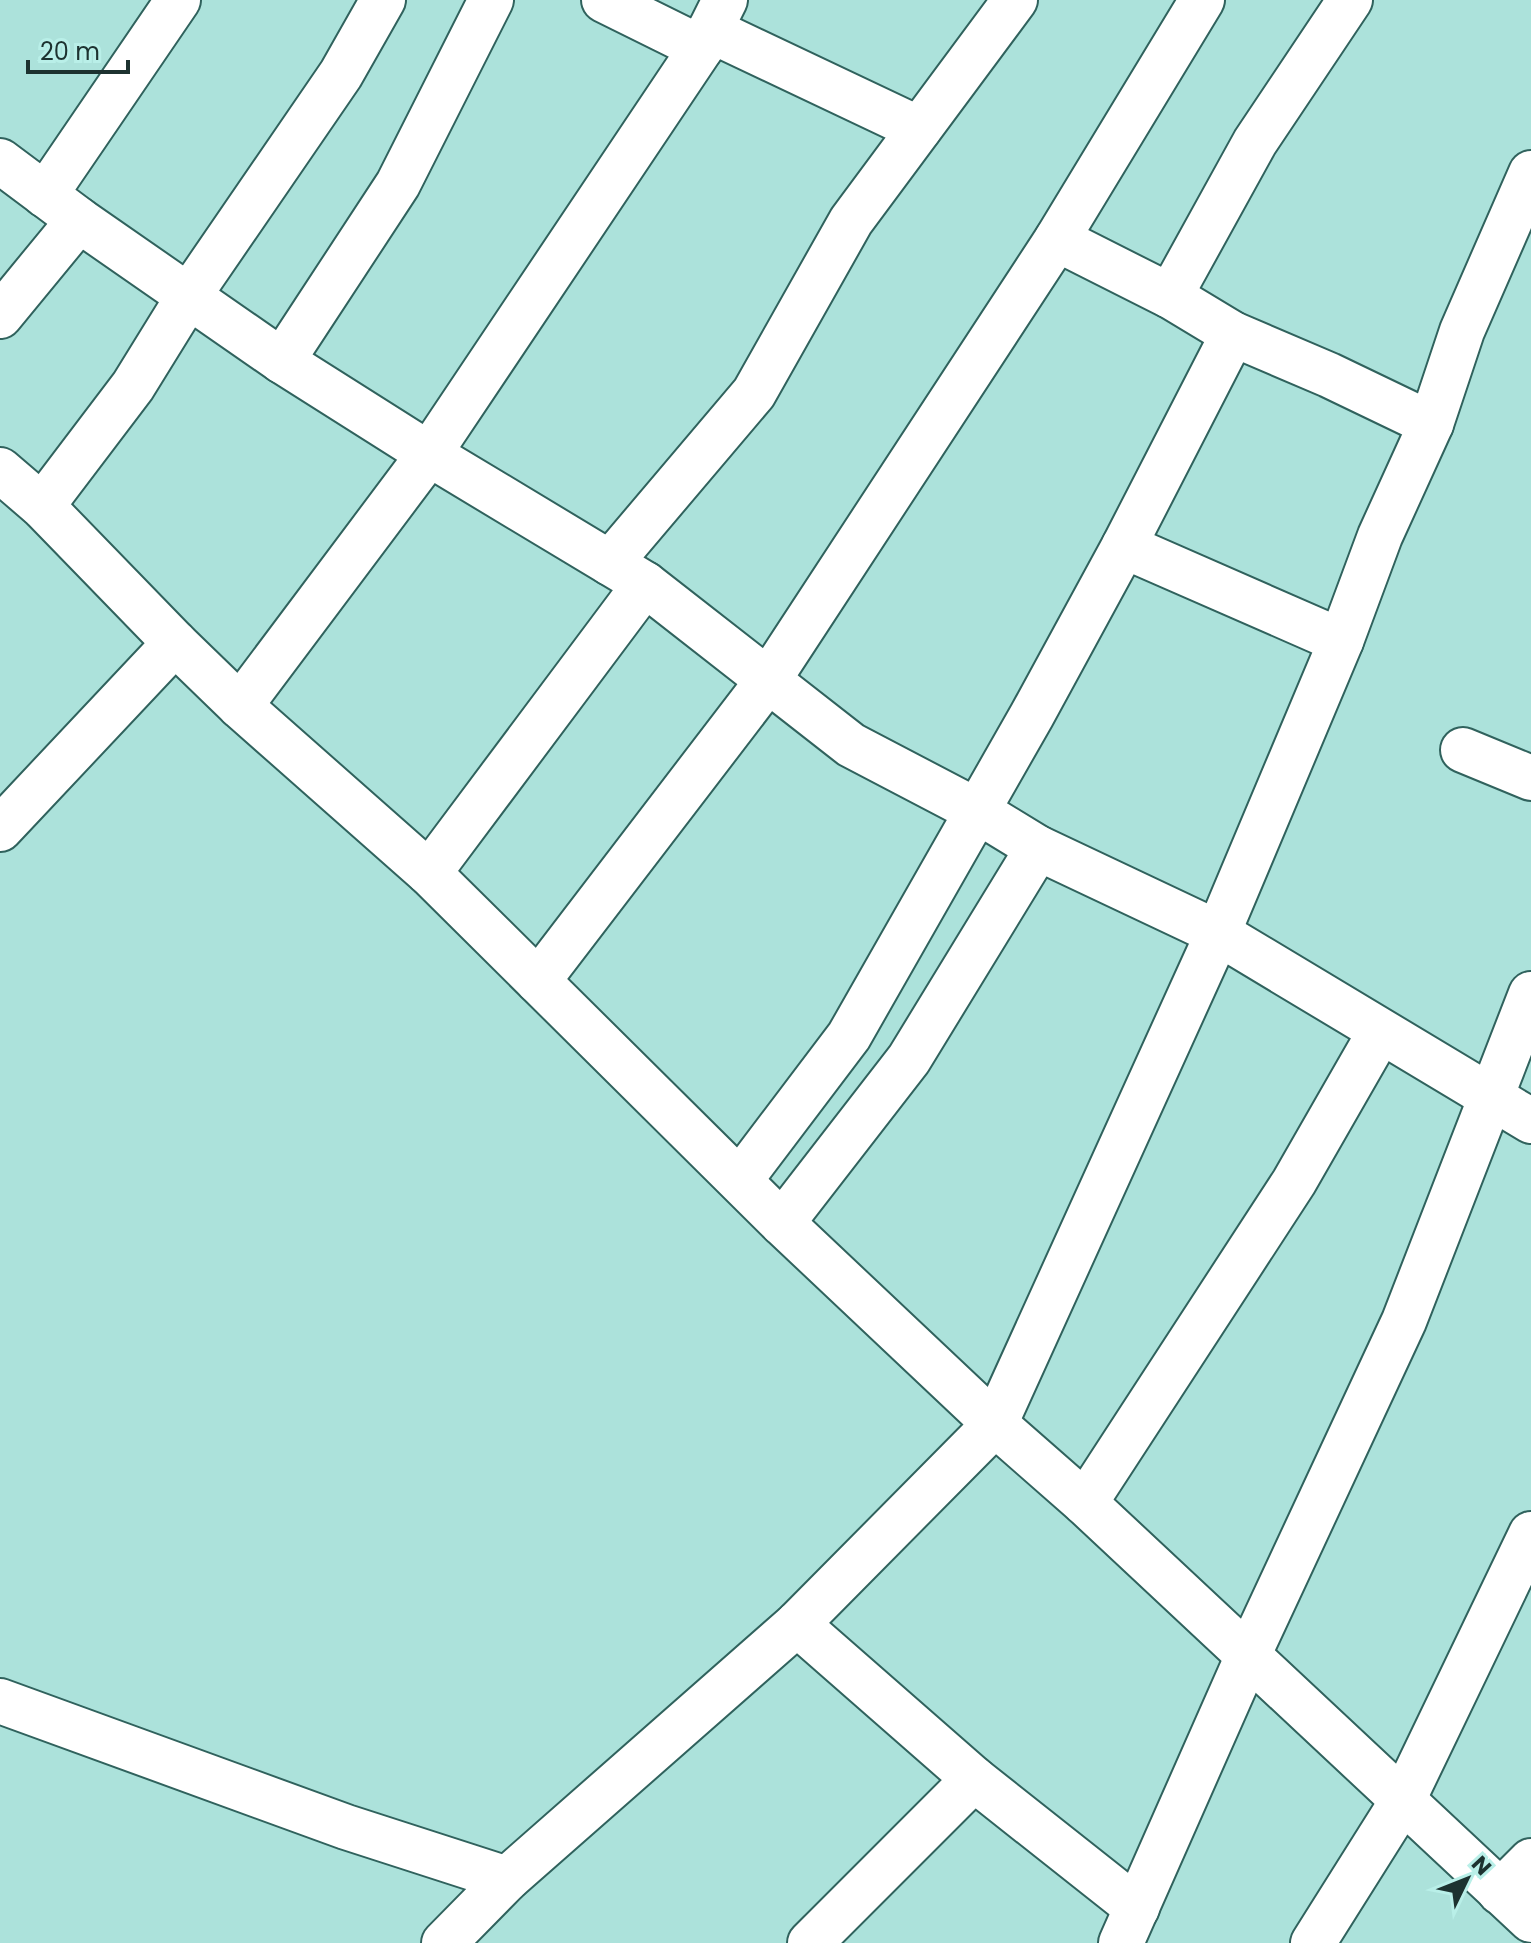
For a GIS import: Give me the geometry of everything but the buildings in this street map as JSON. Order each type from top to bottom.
[{"type":"street","points":[[0,316],[178,0]]},
{"type":"street","points":[[42,506],[133,386],[188,297],[341,74],[383,0]]},
{"type":"street","points":[[282,361],[398,184],[491,0]]},
{"type":"street","points":[[604,0],[712,26],[919,129]]},
{"type":"street","points":[[429,873],[627,573],[754,393],[851,221],[1015,0]]},
{"type":"street","points":[[538,981],[769,679],[1057,239],[1202,0]]},
{"type":"street","points":[[1170,296],[1255,142],[1350,0]]},
{"type":"street","points":[[240,706],[429,454],[712,26]]},
{"type":"street","points":[[0,161],[282,361],[627,573],[769,679],[851,745],[979,812],[1038,848],[1218,933],[1531,1121]]},
{"type":"street","points":[[447,1942],[507,1879],[797,1624],[995,1424],[1218,933],[1341,641],[1380,536],[1431,424],[1462,331],[1529,183]]},
{"type":"street","points":[[1057,239],[1170,296],[1233,334],[1329,375],[1431,424]]},
{"type":"street","points":[[740,1180],[849,1036],[979,812],[1124,546],[1233,334]]},
{"type":"street","points":[[0,470],[42,506],[240,706],[429,873],[782,1223],[1516,1906],[1531,1861]]},
{"type":"street","points":[[1124,546],[1341,641]]},
{"type":"street","points":[[0,829],[175,643]]},
{"type":"street","points":[[1463,750],[1531,778]]},
{"type":"street","points":[[782,1223],[909,1059],[1038,848]]},
{"type":"street","points":[[797,1624],[974,1779],[1129,1925],[1247,1658],[1404,1321],[1531,994]]},
{"type":"street","points":[[1085,1503],[1294,1182],[1380,1032]]},
{"type":"street","points":[[1313,1943],[1403,1800],[1531,1534]]},
{"type":"street","points":[[0,1701],[346,1827],[507,1879]]},
{"type":"street","points":[[810,1943],[974,1779]]},
{"type":"street","points":[[1513,1943],[1531,1930]]}]
